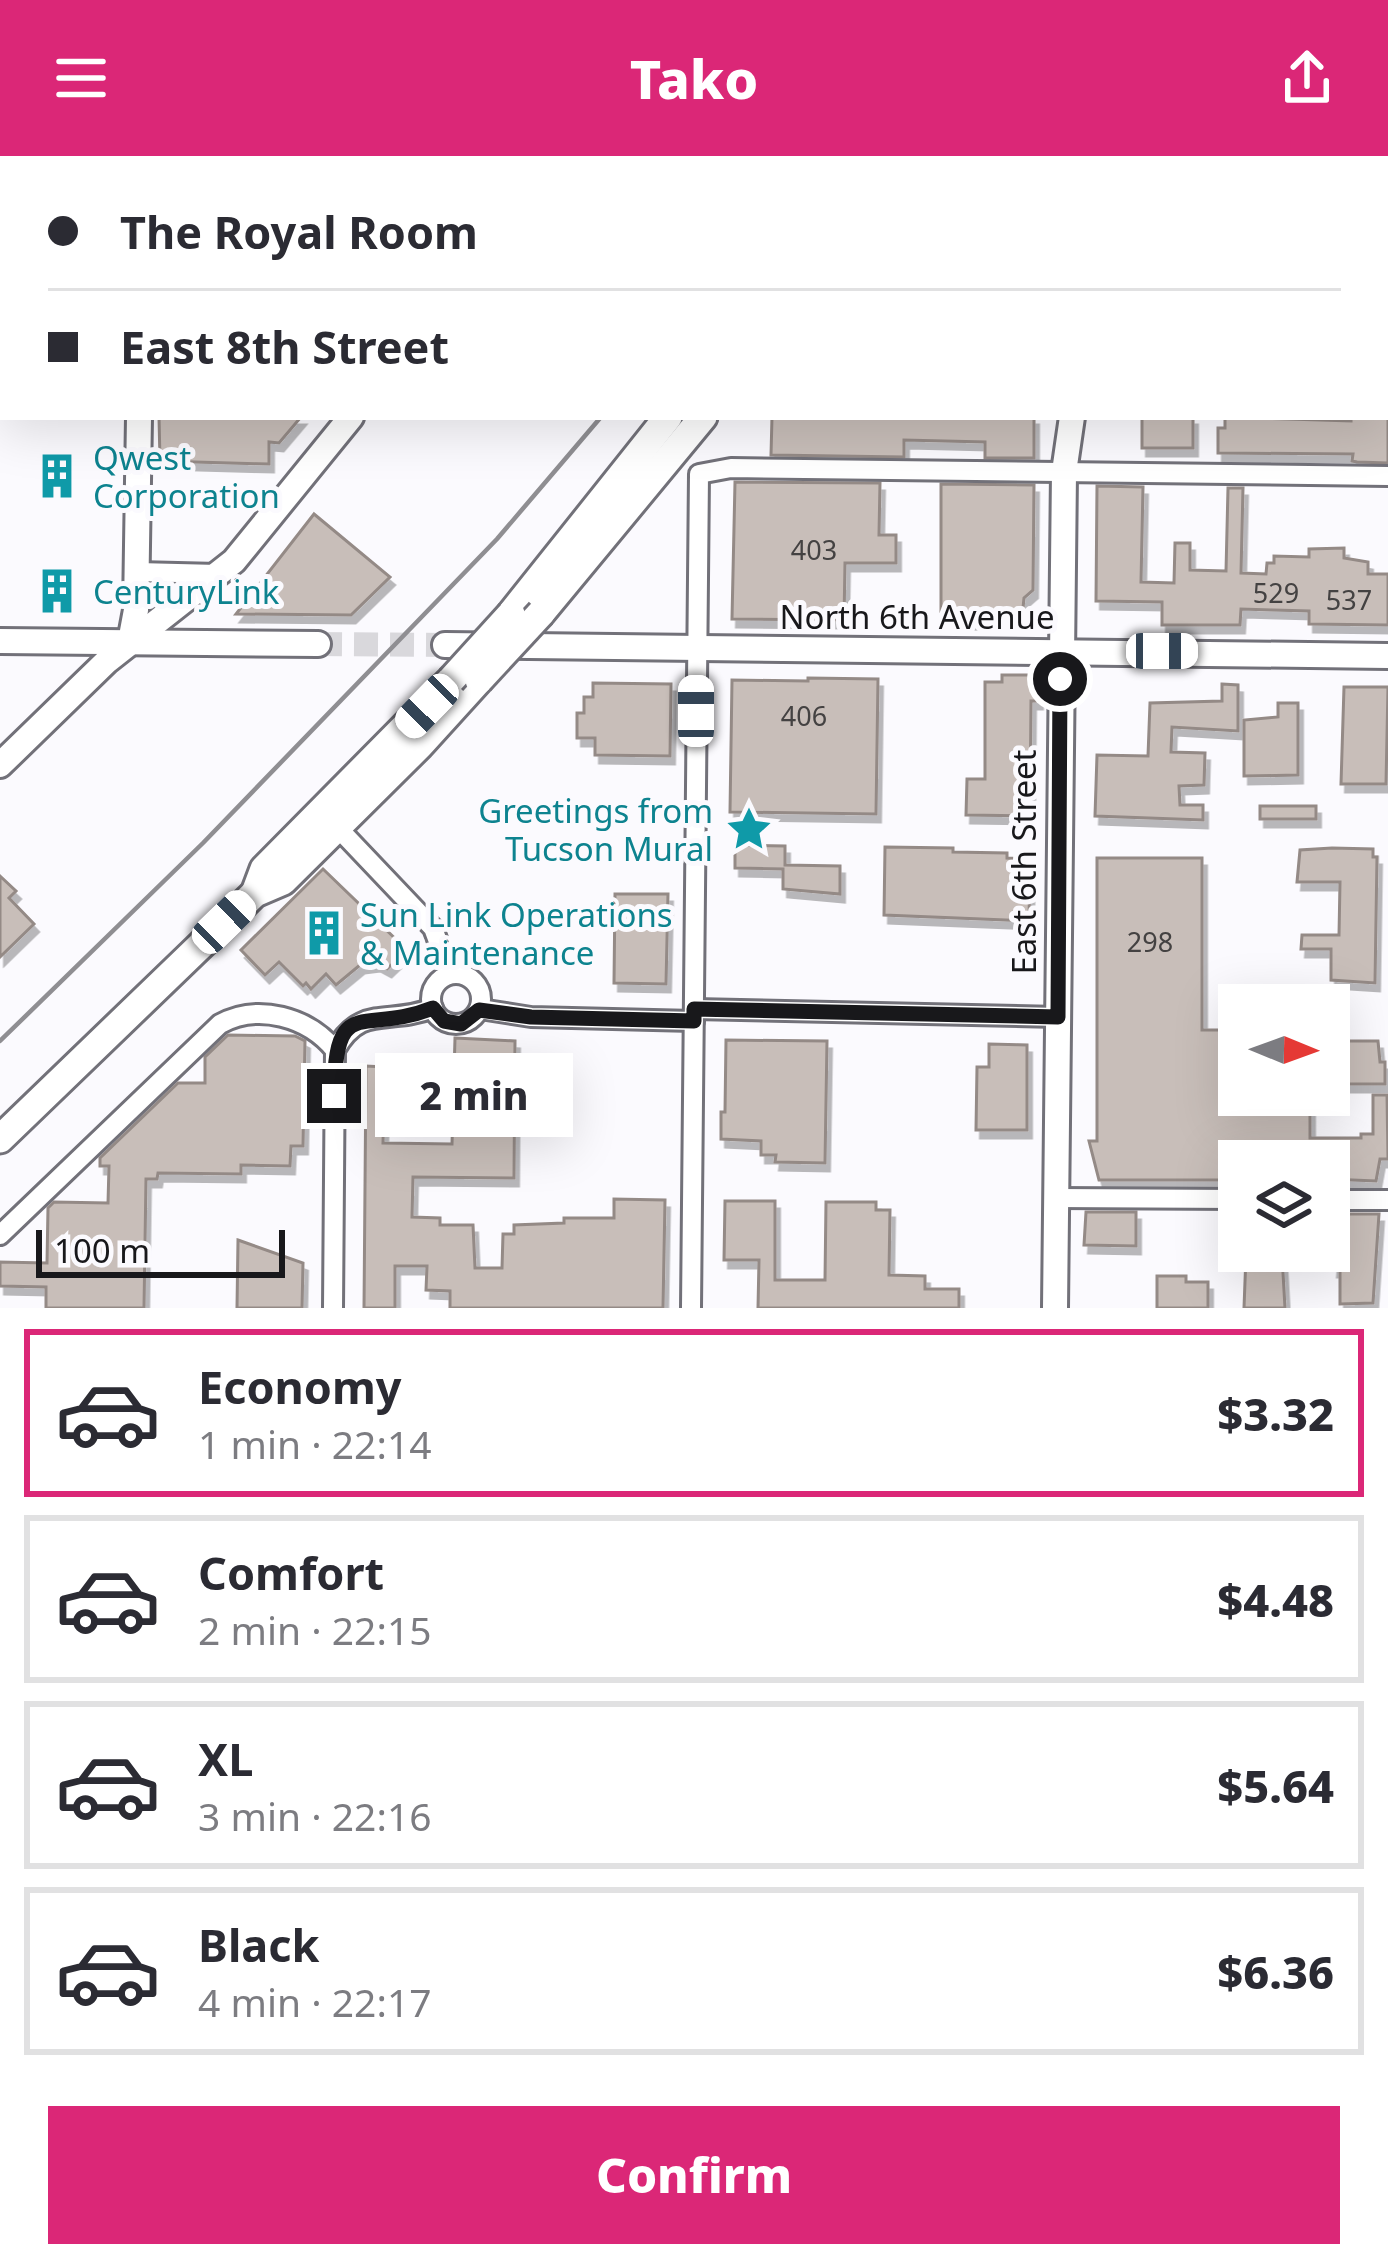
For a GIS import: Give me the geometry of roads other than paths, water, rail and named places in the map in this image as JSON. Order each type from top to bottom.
[{"type":"main road","points":[[130,642],[136,610],[139,420]]},
{"type":"main road","points":[[0,765],[130,642],[253,541],[349,420]]},
{"type":"main road","points":[[0,1139],[256,892],[283,881],[338,827],[465,680],[511,614],[666,420]]},
{"type":"main road","points":[[256,892],[265,868],[541,614],[701,420]]},
{"type":"main road","name":"East 6th Street","points":[[1054,1308],[1064,472],[1072,420]]},
{"type":"main road","points":[[0,641],[318,644]]},
{"type":"main road","name":"North 6th Avenue","points":[[445,645],[1388,656]]},
{"type":"street","points":[[691,1308],[699,474],[731,468],[1388,476]]},
{"type":"street","points":[[137,572],[218,574]]},
{"type":"street","points":[[338,827],[433,928],[450,974]]},
{"type":"street","points":[[479,1010],[478,986],[466,975],[450,974],[432,991],[433,1008],[444,1021],[461,1024],[479,1010],[531,1017],[1058,1017]]},
{"type":"street","points":[[333,1308],[335,1050],[361,1020],[408,1018],[433,1008]]},
{"type":"street","points":[[0,1234],[209,1031],[231,1018],[270,1014],[304,1025],[335,1050]]},
{"type":"street","points":[[1056,1198],[1218,1199]]},
{"type":"street","points":[[1350,1200],[1388,1200]]},
{"type":"tunnel","points":[[318,644],[445,645]]},
{"type":"railway","points":[[0,1041],[203,843],[497,539],[598,420]]},
{"type":"place","name":"Qwest Corporation","points":[[57,476]]},
{"type":"place","name":"CenturyLink","points":[[57,591]]},
{"type":"place","name":"Greetings from Tucson Mural","points":[[749,829]]},
{"type":"place","name":"Sun Link Operations & Maintenance","points":[[324,933]]}]
